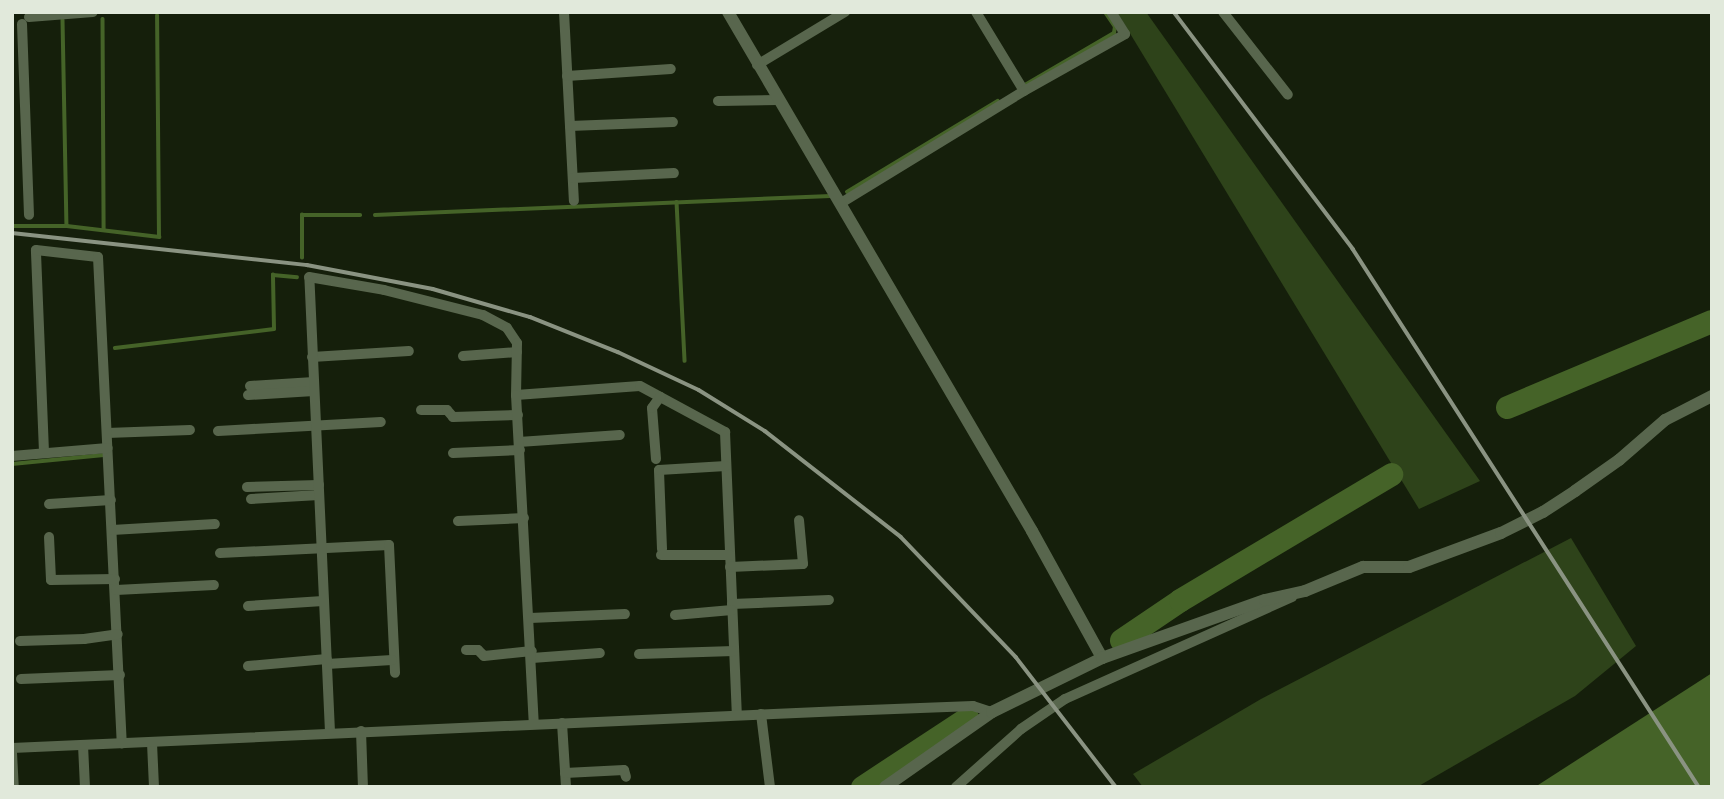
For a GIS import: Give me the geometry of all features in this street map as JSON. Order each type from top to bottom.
[{"type":"street","points":[[12,33],[28,18],[93,12]]},
{"type":"street","points":[[564,12],[574,201]]},
{"type":"street","points":[[728,12],[1032,531],[1102,658]]},
{"type":"street","points":[[757,65],[845,12]]},
{"type":"street","points":[[976,12],[1024,91]]},
{"type":"street","points":[[841,203],[1024,91],[1125,34],[1111,12]]},
{"type":"street","points":[[1223,12],[1288,95]]},
{"type":"street","points":[[28,18],[29,215]]},
{"type":"street","points":[[567,76],[671,69]]},
{"type":"street","points":[[718,102],[778,100]]},
{"type":"street","points":[[570,126],[673,122]]},
{"type":"street","points":[[573,178],[674,173]]},
{"type":"street","points":[[44,452],[36,250],[98,257],[122,743]]},
{"type":"street","points":[[330,732],[309,277],[384,290],[483,314],[508,328],[517,343],[516,394],[534,724]]},
{"type":"street","points":[[312,356],[409,351]]},
{"type":"street","points":[[463,356],[517,352]]},
{"type":"street","points":[[516,394],[640,386],[725,432],[737,715]]},
{"type":"street","points":[[249,390],[314,387]]},
{"type":"street","points":[[956,787],[1021,729],[1065,699],[1363,567],[1409,567],[1501,533],[1544,512],[1619,460],[1665,420],[1712,396]]},
{"type":"street","points":[[656,458],[652,408],[660,397]]},
{"type":"street","points":[[421,410],[447,410],[453,417],[518,415]]},
{"type":"street","points":[[218,431],[381,422]]},
{"type":"street","points":[[107,433],[190,430]]},
{"type":"street","points":[[453,453],[620,435]]},
{"type":"street","points":[[12,456],[108,448]]},
{"type":"street","points":[[726,466],[659,470],[661,552],[730,555]]},
{"type":"street","points":[[247,487],[319,490]]},
{"type":"street","points":[[251,499],[319,490]]},
{"type":"street","points":[[49,504],[111,500]]},
{"type":"street","points":[[458,522],[524,518]]},
{"type":"street","points":[[730,566],[803,564],[799,520]]},
{"type":"street","points":[[112,530],[215,524]]},
{"type":"street","points":[[49,537],[51,580],[115,585],[214,585]]},
{"type":"street","points":[[220,553],[389,545],[392,660],[395,673]]},
{"type":"street","points":[[885,787],[992,712],[1102,658],[1265,600],[1305,591]]},
{"type":"street","points":[[675,615],[732,607],[829,600]]},
{"type":"street","points":[[248,606],[323,601]]},
{"type":"street","points":[[530,618],[625,614]]},
{"type":"street","points":[[20,641],[84,639],[118,634]]},
{"type":"street","points":[[466,650],[478,650],[484,656],[600,653]]},
{"type":"street","points":[[639,654],[734,651]]},
{"type":"street","points":[[248,666],[392,660]]},
{"type":"street","points":[[22,679],[120,675]]},
{"type":"street","points":[[13,787],[12,751],[83,745],[330,732],[973,706],[992,712]]},
{"type":"street","points":[[761,714],[770,787]]},
{"type":"street","points":[[562,723],[566,787]]},
{"type":"street","points":[[361,731],[363,787]]},
{"type":"street","points":[[152,743],[154,787]]},
{"type":"street","points":[[83,745],[85,787]]},
{"type":"street","points":[[565,773],[624,770],[626,777]]},
{"type":"shaded area","points":[[1117,12],[1146,12],[1480,481],[1419,509]]},
{"type":"shaded area","points":[[1571,538],[1636,646],[1575,696],[1417,787],[1143,787],[1133,774],[1261,699]]},
{"type":"shaded area","points":[[1712,673],[1712,787],[1535,787]]},
{"type":"waterway","points":[[1025,85],[1114,33],[1115,27],[1105,12]]},
{"type":"waterway","points":[[12,226],[67,226],[159,237],[157,16]]},
{"type":"waterway","points":[[103,19],[104,230]]},
{"type":"waterway","points":[[63,20],[67,226]]},
{"type":"waterway","points":[[847,192],[998,101]]},
{"type":"waterway","points":[[375,215],[831,196]]},
{"type":"waterway","points":[[677,202],[685,361]]},
{"type":"waterway","points":[[302,258],[302,215],[360,215]]},
{"type":"waterway","points":[[115,348],[274,329],[273,275],[297,277]]},
{"type":"waterway","points":[[1507,407],[1712,321]]},
{"type":"waterway","points":[[12,464],[104,455]]},
{"type":"waterway","points":[[1121,640],[1180,600],[1391,474]]},
{"type":"waterway","points":[[862,787],[967,718]]},
{"type":"railway","points":[[1174,12],[1353,249],[1699,787]]},
{"type":"railway","points":[[12,233],[307,265],[433,289],[530,317],[618,352],[699,390],[765,431],[901,537],[1016,657],[1116,787]]}]
